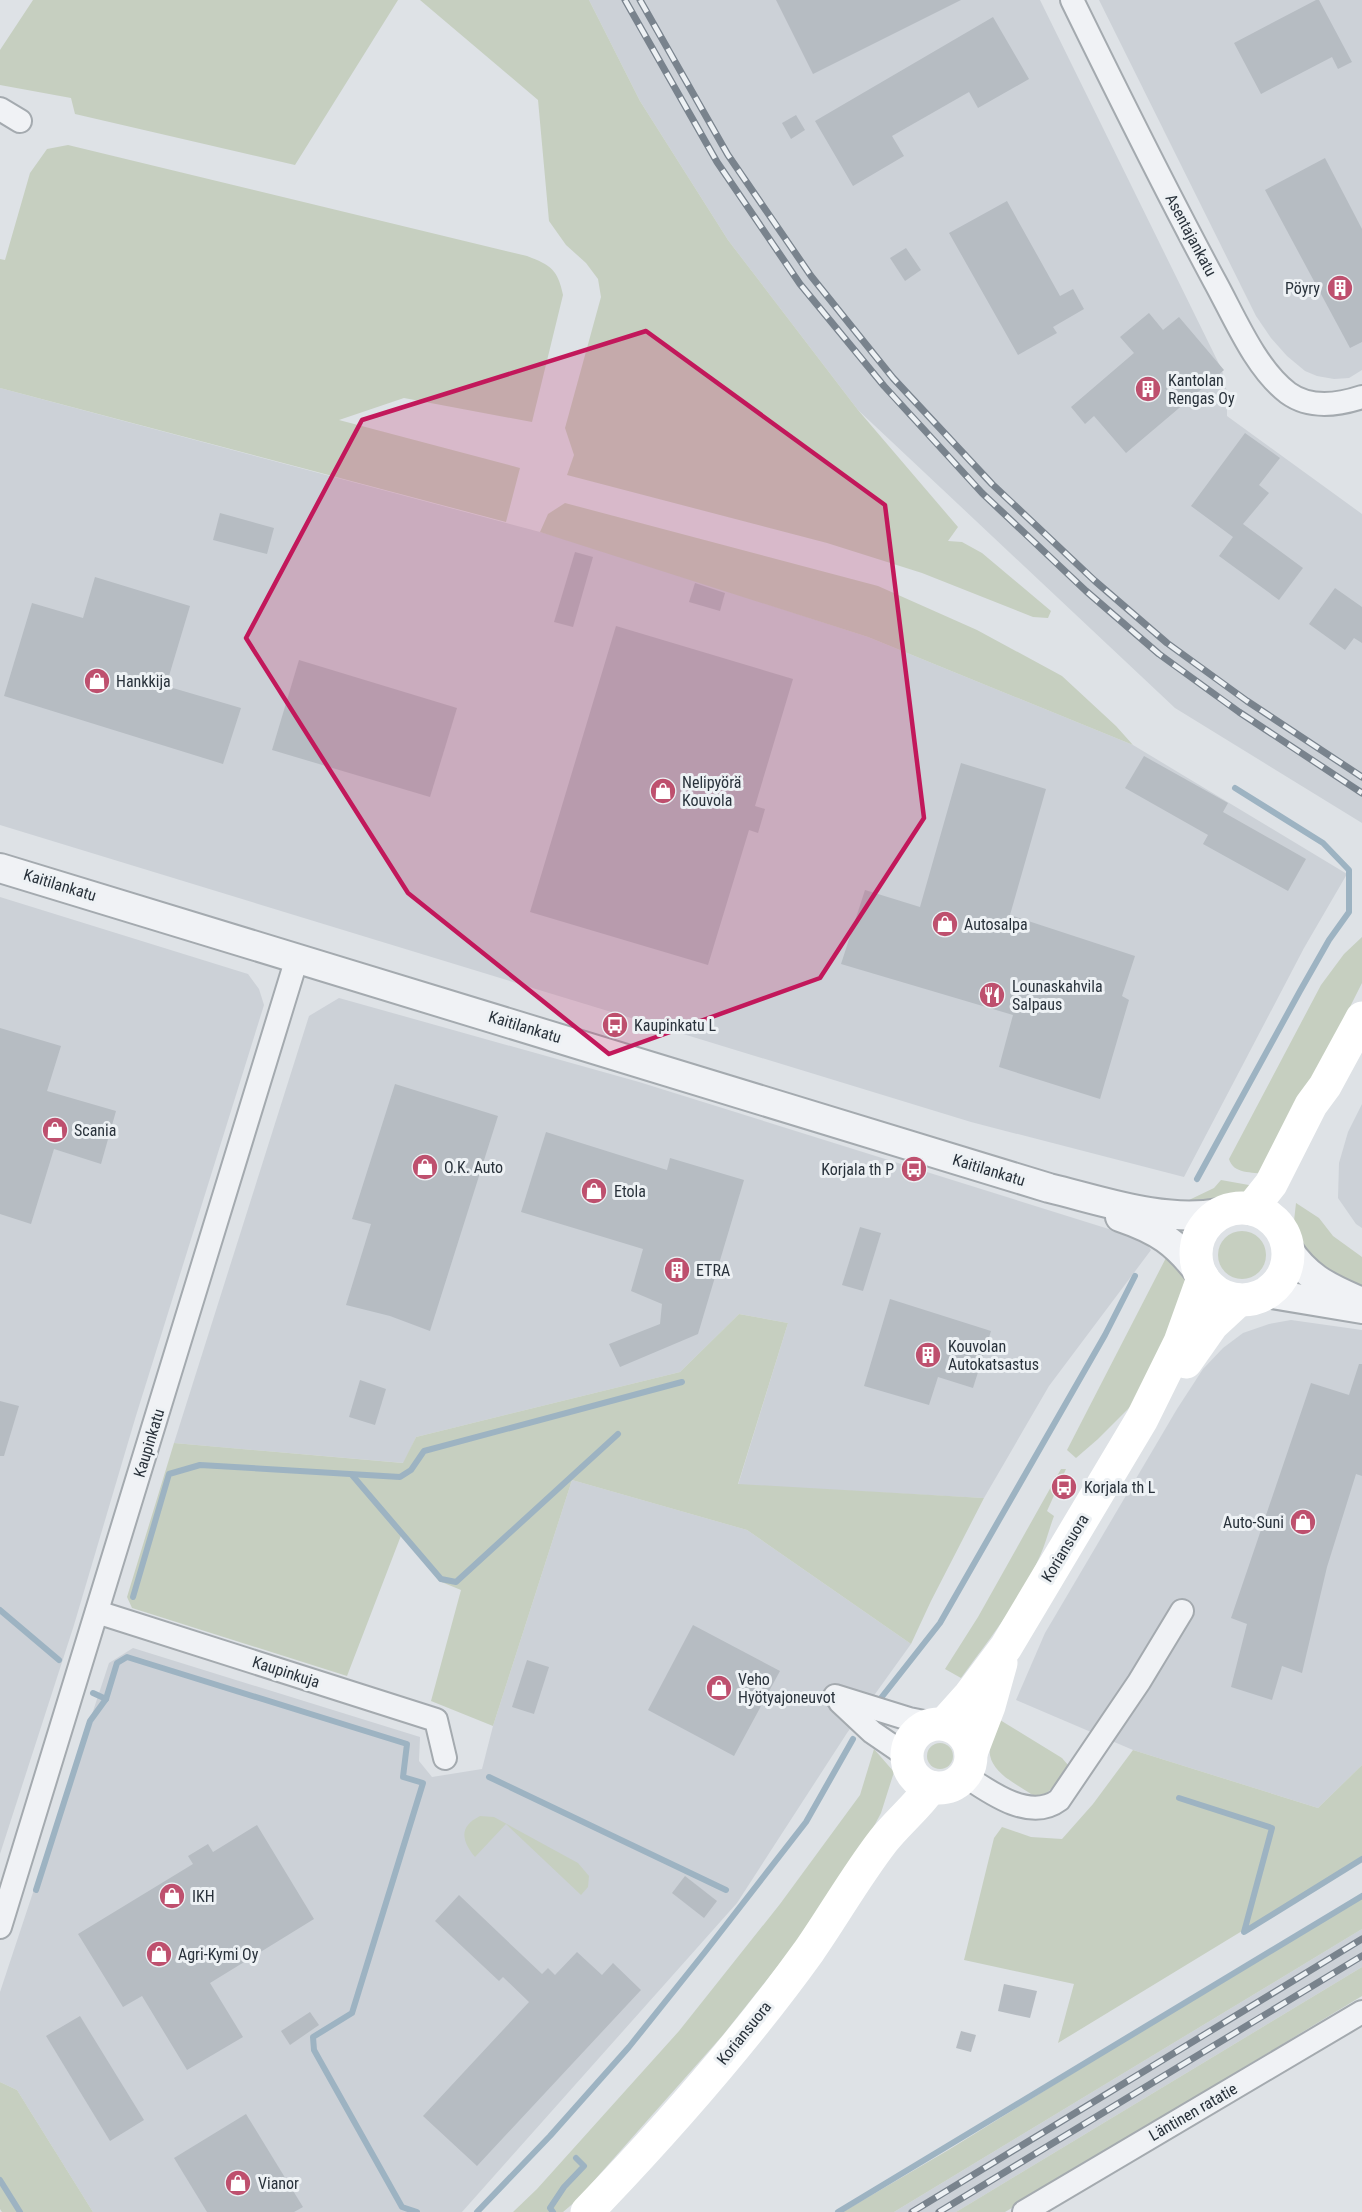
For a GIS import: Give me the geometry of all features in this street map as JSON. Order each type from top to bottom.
[{"type":"main road","points":[[1251,1209],[1271,1185],[1311,1104],[1325,1086],[1362,1018]]},
{"type":"main road","points":[[1286,1243],[1277,1223],[1265,1214],[1240,1208],[1219,1213],[1208,1222],[1200,1233],[1196,1247],[1196,1261],[1202,1276],[1212,1289],[1225,1297],[1253,1296],[1276,1285],[1287,1262],[1286,1211],[1289,1191],[1325,1086]]},
{"type":"main road","name":"Koriansuora","points":[[939,1724],[970,1695],[1006,1647],[1142,1419],[1179,1342],[1202,1276]]},
{"type":"main road","name":"Koriansuora","points":[[1142,1419],[1212,1325],[1253,1296]]},
{"type":"main road","name":"Koriansuora","points":[[968,1764],[989,1706],[1006,1647]]},
{"type":"main road","points":[[939,1724],[963,1734],[969,1743],[968,1764],[950,1786],[916,1770],[909,1745],[914,1735],[923,1728],[939,1724]]},
{"type":"main road","name":"Koriansuora","points":[[587,2212],[655,2141],[739,2041],[809,1951],[884,1840],[899,1785],[916,1770]]},
{"type":"street","name":"Asentajankatu","points":[[1072,0],[1178,213],[1264,368],[1276,383],[1304,401],[1327,405],[1362,397]]},
{"type":"street","points":[[0,109],[20,121]]},
{"type":"street","name":"Kaitilankatu","points":[[0,867],[1049,1188],[1118,1205],[1175,1215],[1201,1216],[1219,1213]]},
{"type":"street","name":"Kaupinkatu","points":[[0,1927],[297,958]]},
{"type":"street","name":"Kaitilankatu","points":[[1049,1188],[1131,1221],[1166,1238],[1185,1253],[1202,1276]]},
{"type":"street","points":[[1286,1243],[1298,1265],[1312,1278],[1362,1303]]},
{"type":"street","points":[[1253,1296],[1362,1309]]},
{"type":"street","points":[[968,1764],[991,1792],[1020,1806],[1030,1808],[1052,1805],[1059,1800],[1139,1682],[1182,1611]]},
{"type":"street","name":"Kaupinkuja","points":[[97,1612],[436,1720],[446,1758]]},
{"type":"street","points":[[916,1770],[835,1696],[909,1719],[939,1724]]},
{"type":"street","name":"Läntinen ratatie","points":[[1024,2212],[1362,2012]]},
{"type":"highlighted area","points":[[646,331],[885,505],[924,818],[820,978],[609,1054],[408,893],[246,638],[362,420]]},
{"type":"shaded area","points":[[589,0],[1040,0],[1222,370],[1227,392],[1227,416],[1362,514],[1362,823],[1175,708],[858,410],[728,240],[640,101]]},
{"type":"shaded area","points":[[1099,0],[1362,0],[1362,370],[1349,378],[1334,379],[1317,376],[1305,371],[1271,338],[1256,316]]},
{"type":"shaded area","points":[[0,388],[574,541],[868,637],[1133,745],[1347,874],[1304,948],[1184,1177],[971,1122],[0,825]]},
{"type":"shaded area","points":[[0,897],[248,974],[259,989],[264,1005],[135,1419],[74,1625],[0,1854]]},
{"type":"shaded area","points":[[339,998],[639,1082],[1144,1240],[1151,1250],[1049,1386],[984,1498],[738,1485],[788,1323],[739,1314],[680,1372],[416,1437],[404,1463],[174,1443],[309,1016]]},
{"type":"shaded area","points":[[1362,1104],[1362,1228],[1356,1224],[1338,1198],[1339,1163],[1348,1132]]},
{"type":"shaded area","points":[[1291,1320],[1362,1330],[1362,1765],[1318,1808],[1133,1750],[1016,1700],[1045,1633],[1203,1369],[1223,1348],[1243,1333],[1269,1324]]},
{"type":"shaded area","points":[[572,1480],[747,1530],[911,1644],[847,1733],[737,1903],[462,2212],[93,2212],[17,2090],[0,2082],[0,1992],[109,1663],[133,1648],[420,1737],[419,1761],[432,1777],[482,1769],[493,1726]]},
{"type":"shaded area","points":[[1362,1929],[1362,1967],[956,2212],[894,2212]]},
{"type":"green space","points":[[33,0],[398,0],[295,165],[75,114],[71,98],[0,85],[0,50]]},
{"type":"green space","points":[[420,0],[589,0],[640,101],[728,240],[858,410],[958,527],[948,541],[962,542],[982,553],[1051,611],[1048,618],[1033,617],[922,573],[827,543],[567,475],[574,455],[565,428],[601,297],[598,279],[586,263],[566,245],[549,221],[538,100]]},
{"type":"green space","points":[[68,145],[527,256],[548,266],[556,274],[563,295],[532,422],[404,398],[339,420],[520,468],[506,522],[0,388],[0,259],[5,260],[30,173],[47,149]]},
{"type":"green space","points":[[565,503],[878,586],[977,630],[1062,676],[1133,745],[868,637],[540,532],[548,514]]},
{"type":"green space","points":[[1362,937],[1362,983],[1266,1174],[1239,1170],[1231,1164],[1229,1159],[1321,985],[1344,954]]},
{"type":"green space","points":[[1221,1180],[1260,1187],[1242,1197],[1187,1207],[1189,1200],[1214,1188]]},
{"type":"green space","points":[[1296,1203],[1319,1218],[1333,1236],[1362,1257],[1362,1292],[1324,1276],[1295,1243]]},
{"type":"green space","points":[[1237,1231],[1247,1231],[1259,1238],[1266,1250],[1266,1260],[1259,1272],[1247,1279],[1237,1279],[1222,1268],[1218,1260],[1218,1250],[1229,1235]]},
{"type":"green space","points":[[1169,1252],[1183,1273],[1187,1288],[1141,1396],[1076,1458],[1067,1450]]},
{"type":"green space","points":[[739,1314],[788,1323],[738,1484],[984,1498],[911,1644],[747,1530],[572,1480],[493,1726],[431,1701],[461,1590],[439,1581],[402,1533],[347,1676],[132,1608],[127,1597],[174,1443],[403,1463],[416,1437],[680,1372]]},
{"type":"green space","points":[[1061,1469],[1066,1469],[1047,1511],[1054,1516],[1032,1572],[1004,1619],[961,1678],[945,1669],[978,1617]]},
{"type":"green space","points":[[1000,1720],[1062,1758],[1068,1765],[1048,1792],[1037,1796],[1031,1794],[1010,1781],[993,1763],[990,1747]]},
{"type":"green space","points":[[940,1743],[949,1747],[953,1756],[949,1765],[940,1769],[931,1765],[927,1756],[931,1747]]},
{"type":"green space","points":[[874,1749],[894,1772],[881,1813],[864,1845],[797,1942],[723,2035],[576,2201],[563,2212],[513,2212],[537,2189],[679,2031],[780,1904],[860,1795]]},
{"type":"green space","points":[[1133,1750],[1318,1808],[1362,1765],[1362,1858],[1058,2043],[1074,1984],[964,1960],[994,1838],[1002,1827],[1031,1837],[1062,1839],[1093,1804]]},
{"type":"green space","points":[[480,1816],[494,1817],[578,1863],[589,1876],[588,1887],[581,1895],[506,1824],[475,1857],[464,1835],[468,1825]]},
{"type":"green space","points":[[1362,1895],[1362,1929],[894,2212],[843,2212],[950,2149]]},
{"type":"green space","points":[[1362,1967],[1362,1996],[1005,2212],[956,2212]]},
{"type":"green space","points":[[0,2082],[17,2090],[93,2212],[2,2212],[0,2209]]},
{"type":"building","points":[[776,0],[961,0],[813,74]]},
{"type":"building","points":[[1319,0],[1352,62],[1338,69],[1332,57],[1261,94],[1234,43]]},
{"type":"building","points":[[993,17],[1029,79],[978,108],[969,92],[892,136],[904,156],[853,186],[815,121]]},
{"type":"building","points":[[796,115],[805,130],[791,139],[782,123]]},
{"type":"building","name":"Pöyry","points":[[1325,158],[1362,229],[1362,342],[1350,348],[1265,190]]},
{"type":"building","points":[[1007,201],[1060,296],[1073,289],[1084,309],[1053,327],[1057,333],[1018,355],[949,233]]},
{"type":"building","points":[[906,248],[921,270],[905,281],[890,258]]},
{"type":"building","name":"Kantolan Rengas Oy","points":[[1149,313],[1163,330],[1179,317],[1224,370],[1126,453],[1094,416],[1085,424],[1071,407],[1134,353],[1120,337]]},
{"type":"building","points":[[1245,433],[1280,458],[1259,485],[1269,493],[1243,524],[1303,568],[1279,600],[1219,556],[1233,537],[1191,506]]},
{"type":"building","points":[[220,513],[274,528],[267,554],[213,540]]},
{"type":"building","points":[[575,552],[593,557],[573,627],[554,622]]},
{"type":"building","points":[[95,577],[190,606],[166,686],[241,708],[223,764],[4,696],[32,603],[83,618]]},
{"type":"building","points":[[695,583],[725,593],[720,611],[689,602]]},
{"type":"building","points":[[1335,588],[1362,607],[1362,643],[1354,638],[1345,650],[1309,624]]},
{"type":"building","name":"Nelipyörä Kouvola","points":[[616,626],[793,679],[755,806],[765,809],[758,833],[749,830],[708,965],[530,912]]},
{"type":"building","points":[[299,660],[457,708],[430,797],[272,750]]},
{"type":"building","points":[[1144,756],[1228,803],[1223,812],[1306,859],[1288,891],[1203,844],[1208,835],[1125,788]]},
{"type":"building","name":"Autosalpa","points":[[961,763],[1046,789],[1010,915],[1135,956],[1122,996],[1129,1000],[1100,1099],[999,1067],[1013,1015],[841,964],[865,890],[920,907]]},
{"type":"building","name":"Scania","points":[[0,1028],[61,1046],[47,1091],[116,1111],[101,1164],[54,1149],[31,1224],[0,1214]]},
{"type":"building","name":"O.K. Auto","points":[[395,1084],[498,1116],[430,1331],[390,1316],[346,1305],[371,1224],[352,1219]]},
{"type":"building","points":[[546,1132],[667,1170],[670,1158],[744,1180],[698,1334],[620,1367],[609,1344],[660,1324],[662,1304],[631,1291],[643,1249],[521,1212]]},
{"type":"building","points":[[860,1227],[881,1233],[863,1291],[842,1285]]},
{"type":"building","name":"Kouvolan Autokatsastus","points":[[890,1299],[991,1331],[973,1388],[938,1377],[929,1405],[864,1386]]},
{"type":"building","name":"Auto-Suni","points":[[1359,1364],[1362,1364],[1362,1476],[1356,1474],[1327,1567],[1302,1673],[1282,1666],[1272,1700],[1231,1687],[1247,1624],[1231,1618],[1311,1383],[1349,1395]]},
{"type":"building","points":[[360,1380],[386,1389],[375,1425],[349,1417]]},
{"type":"building","points":[[0,1401],[19,1406],[4,1456],[0,1456]]},
{"type":"building","points":[[693,1625],[780,1671],[734,1756],[648,1710]]},
{"type":"building","points":[[527,1660],[549,1667],[534,1714],[512,1707]]},
{"type":"building","points":[[257,1825],[314,1919],[210,1983],[243,2037],[187,2070],[142,1996],[123,2007],[78,1934],[193,1864],[188,1856],[208,1844],[213,1852]]},
{"type":"building","points":[[685,1876],[717,1901],[704,1918],[672,1893]]},
{"type":"building","points":[[459,1895],[542,1974],[548,1968],[555,1975],[577,1952],[602,1975],[613,1963],[641,1990],[477,2166],[423,2116],[529,2002],[503,1977],[499,1981],[435,1921]]},
{"type":"building","points":[[1004,1984],[1037,1991],[1030,2018],[998,2011]]},
{"type":"building","points":[[310,2012],[319,2025],[290,2045],[281,2031]]},
{"type":"building","points":[[80,2016],[144,2120],[110,2141],[46,2036]]},
{"type":"building","points":[[961,2031],[976,2035],[971,2052],[956,2048]]},
{"type":"building","name":"Vianor","points":[[246,2114],[303,2207],[294,2212],[207,2212],[174,2158]]},
{"type":"waterway","points":[[1197,1179],[1329,940],[1349,912],[1349,870],[1323,843],[1235,788]]},
{"type":"waterway","points":[[881,1698],[940,1623],[1105,1335],[1135,1276]]},
{"type":"waterway","points":[[133,1597],[169,1474],[200,1465],[400,1477],[411,1470],[424,1451],[682,1382]]},
{"type":"waterway","points":[[352,1475],[441,1579],[456,1582],[618,1434]]},
{"type":"waterway","points":[[0,1610],[59,1660]]},
{"type":"waterway","points":[[36,1890],[90,1721],[106,1699],[117,1663],[127,1657],[407,1744],[403,1777],[423,1783],[352,2013],[313,2037],[314,2050],[402,2207],[417,2212]]},
{"type":"waterway","points":[[93,1693],[106,1699]]},
{"type":"waterway","points":[[477,2212],[550,2136],[629,2047],[705,1952],[806,1822],[853,1739]]},
{"type":"waterway","points":[[489,1777],[726,1890]]},
{"type":"waterway","points":[[1179,1798],[1272,1828],[1244,1932],[1362,1859]]},
{"type":"waterway","points":[[838,2212],[1362,1896]]},
{"type":"waterway","points":[[553,2212],[550,2208],[564,2187],[584,2166],[576,2158]]},
{"type":"waterway","points":[[0,2180],[20,2212]]},
{"type":"railway","points":[[625,0],[717,162],[800,284],[884,386],[982,493],[1086,591],[1159,654],[1239,712],[1362,793]]},
{"type":"railway","points":[[640,0],[728,155],[811,276],[893,378],[992,484],[1095,581],[1167,643],[1247,701],[1362,777]]},
{"type":"railway","points":[[912,2212],[1362,1939]]},
{"type":"railway","points":[[939,2212],[1362,1956]]},
{"type":"place","name":"Pöyry","points":[[1340,288]]},
{"type":"place","name":"Kantolan Rengas Oy","points":[[1148,389]]},
{"type":"place","name":"Hankkija","points":[[97,681]]},
{"type":"place","name":"Nelipyörä Kouvola","points":[[663,791]]},
{"type":"place","name":"Autosalpa","points":[[945,924]]},
{"type":"place","name":"Lounaskahvila Salpaus","points":[[992,995]]},
{"type":"place","name":"Kaupinkatu L","points":[[615,1025]]},
{"type":"place","name":"Scania","points":[[55,1130]]},
{"type":"place","name":"O.K. Auto","points":[[425,1167]]},
{"type":"place","name":"Korjala th P","points":[[914,1169]]},
{"type":"place","name":"Etola","points":[[594,1191]]},
{"type":"place","name":"ETRA","points":[[677,1270]]},
{"type":"place","name":"Kouvolan Autokatsastus","points":[[928,1355]]},
{"type":"place","name":"Korjala th L","points":[[1064,1487]]},
{"type":"place","name":"Auto-Suni","points":[[1303,1522]]},
{"type":"place","name":"Veho Hyötyajoneuvot","points":[[719,1688]]},
{"type":"place","name":"IKH","points":[[172,1896]]},
{"type":"place","name":"Agri-Kymi Oy","points":[[159,1954]]},
{"type":"place","name":"Vianor","points":[[238,2183]]}]
